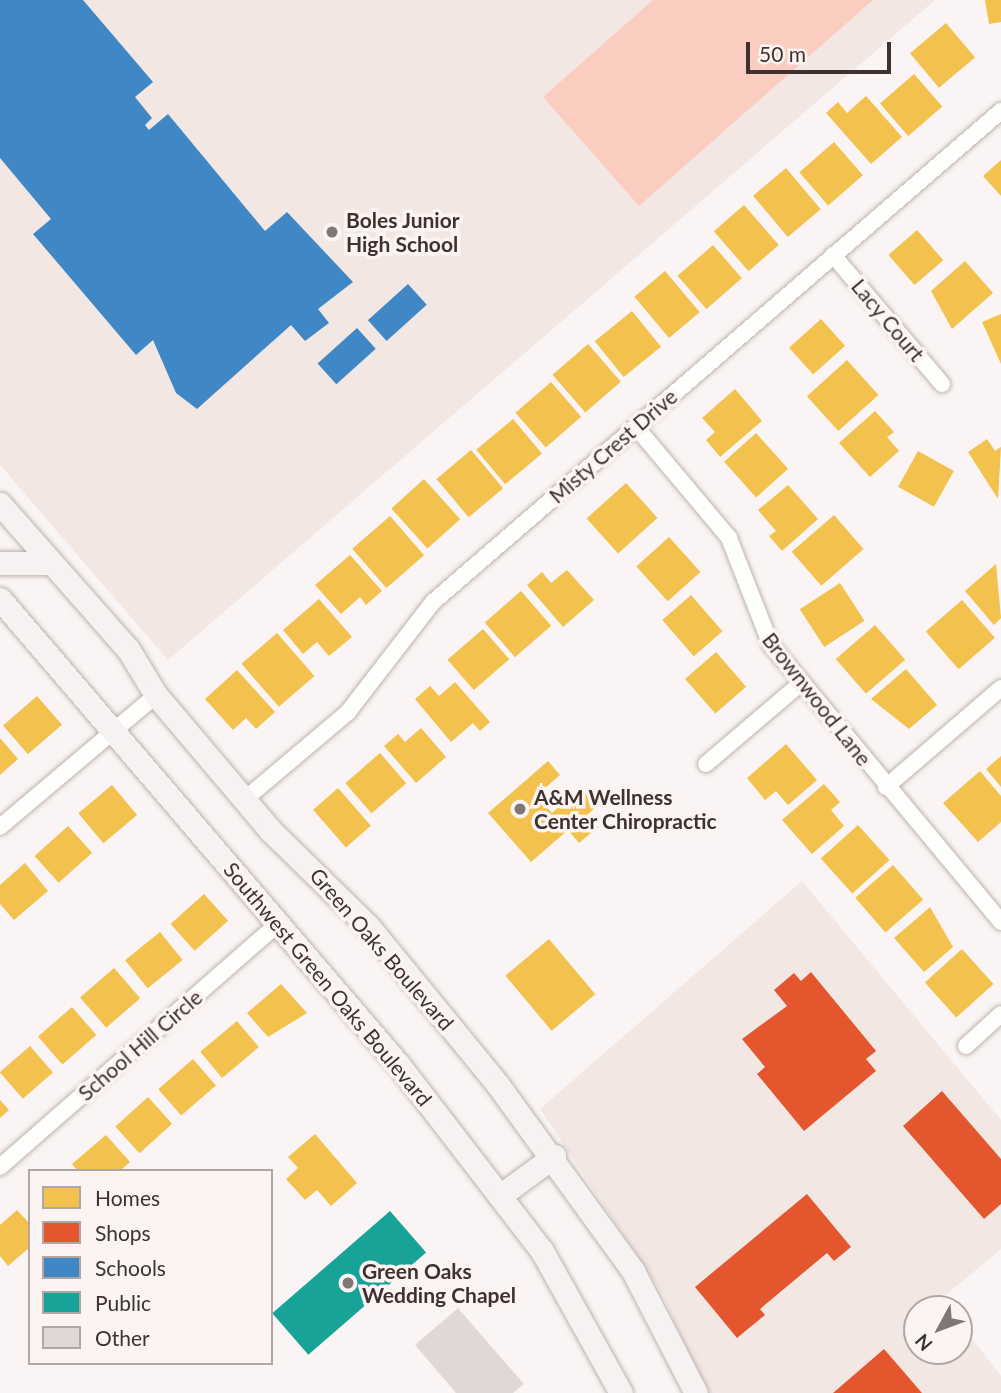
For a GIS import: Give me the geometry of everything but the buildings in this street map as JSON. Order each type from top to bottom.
[{"type":"main road","name":"Green Oaks Boulevard","points":[[0,504],[128,649],[156,695],[244,800],[368,926],[555,1156],[633,1271],[696,1393]]},
{"type":"main road","points":[[0,563],[51,563]]},
{"type":"main road","name":"Southwest Green Oaks Boulevard","points":[[0,599],[279,923],[501,1195],[542,1251],[621,1393]]},
{"type":"main road","points":[[501,1195],[555,1156]]},
{"type":"street","name":"Misty Crest Drive","points":[[244,800],[348,712],[433,603],[1001,111]]},
{"type":"street","name":"Lacy Court","points":[[833,255],[942,384]]},
{"type":"street","name":"Brownwood Lane","points":[[636,427],[729,538],[753,611],[800,684],[1001,922]]},
{"type":"street","points":[[706,764],[800,684]]},
{"type":"street","points":[[886,787],[1001,688]]},
{"type":"street","points":[[0,827],[156,695]]},
{"type":"street","name":"School Hill Circle","points":[[0,1167],[279,923]]},
{"type":"street","points":[[966,1045],[1001,1014]]},
{"type":"shaded area","name":"Boles Junior High School","points":[[0,0],[935,0],[168,660],[0,465]]},
{"type":"shaded area","points":[[653,0],[873,0],[639,206],[543,97]]},
{"type":"shaded area","points":[[802,881],[1001,1120],[1001,1249],[946,1295],[903,1295],[903,1365],[973,1365],[973,1340],[1001,1376],[1001,1393],[704,1393],[664,1296],[540,1109]]},
{"type":"place","name":"Boles Junior High School","points":[[332,232]]},
{"type":"place","name":"A&M Wellness Center Chiropractic","points":[[520,809]]},
{"type":"place","name":"Green Oaks Wedding Chapel","points":[[348,1283]]}]
